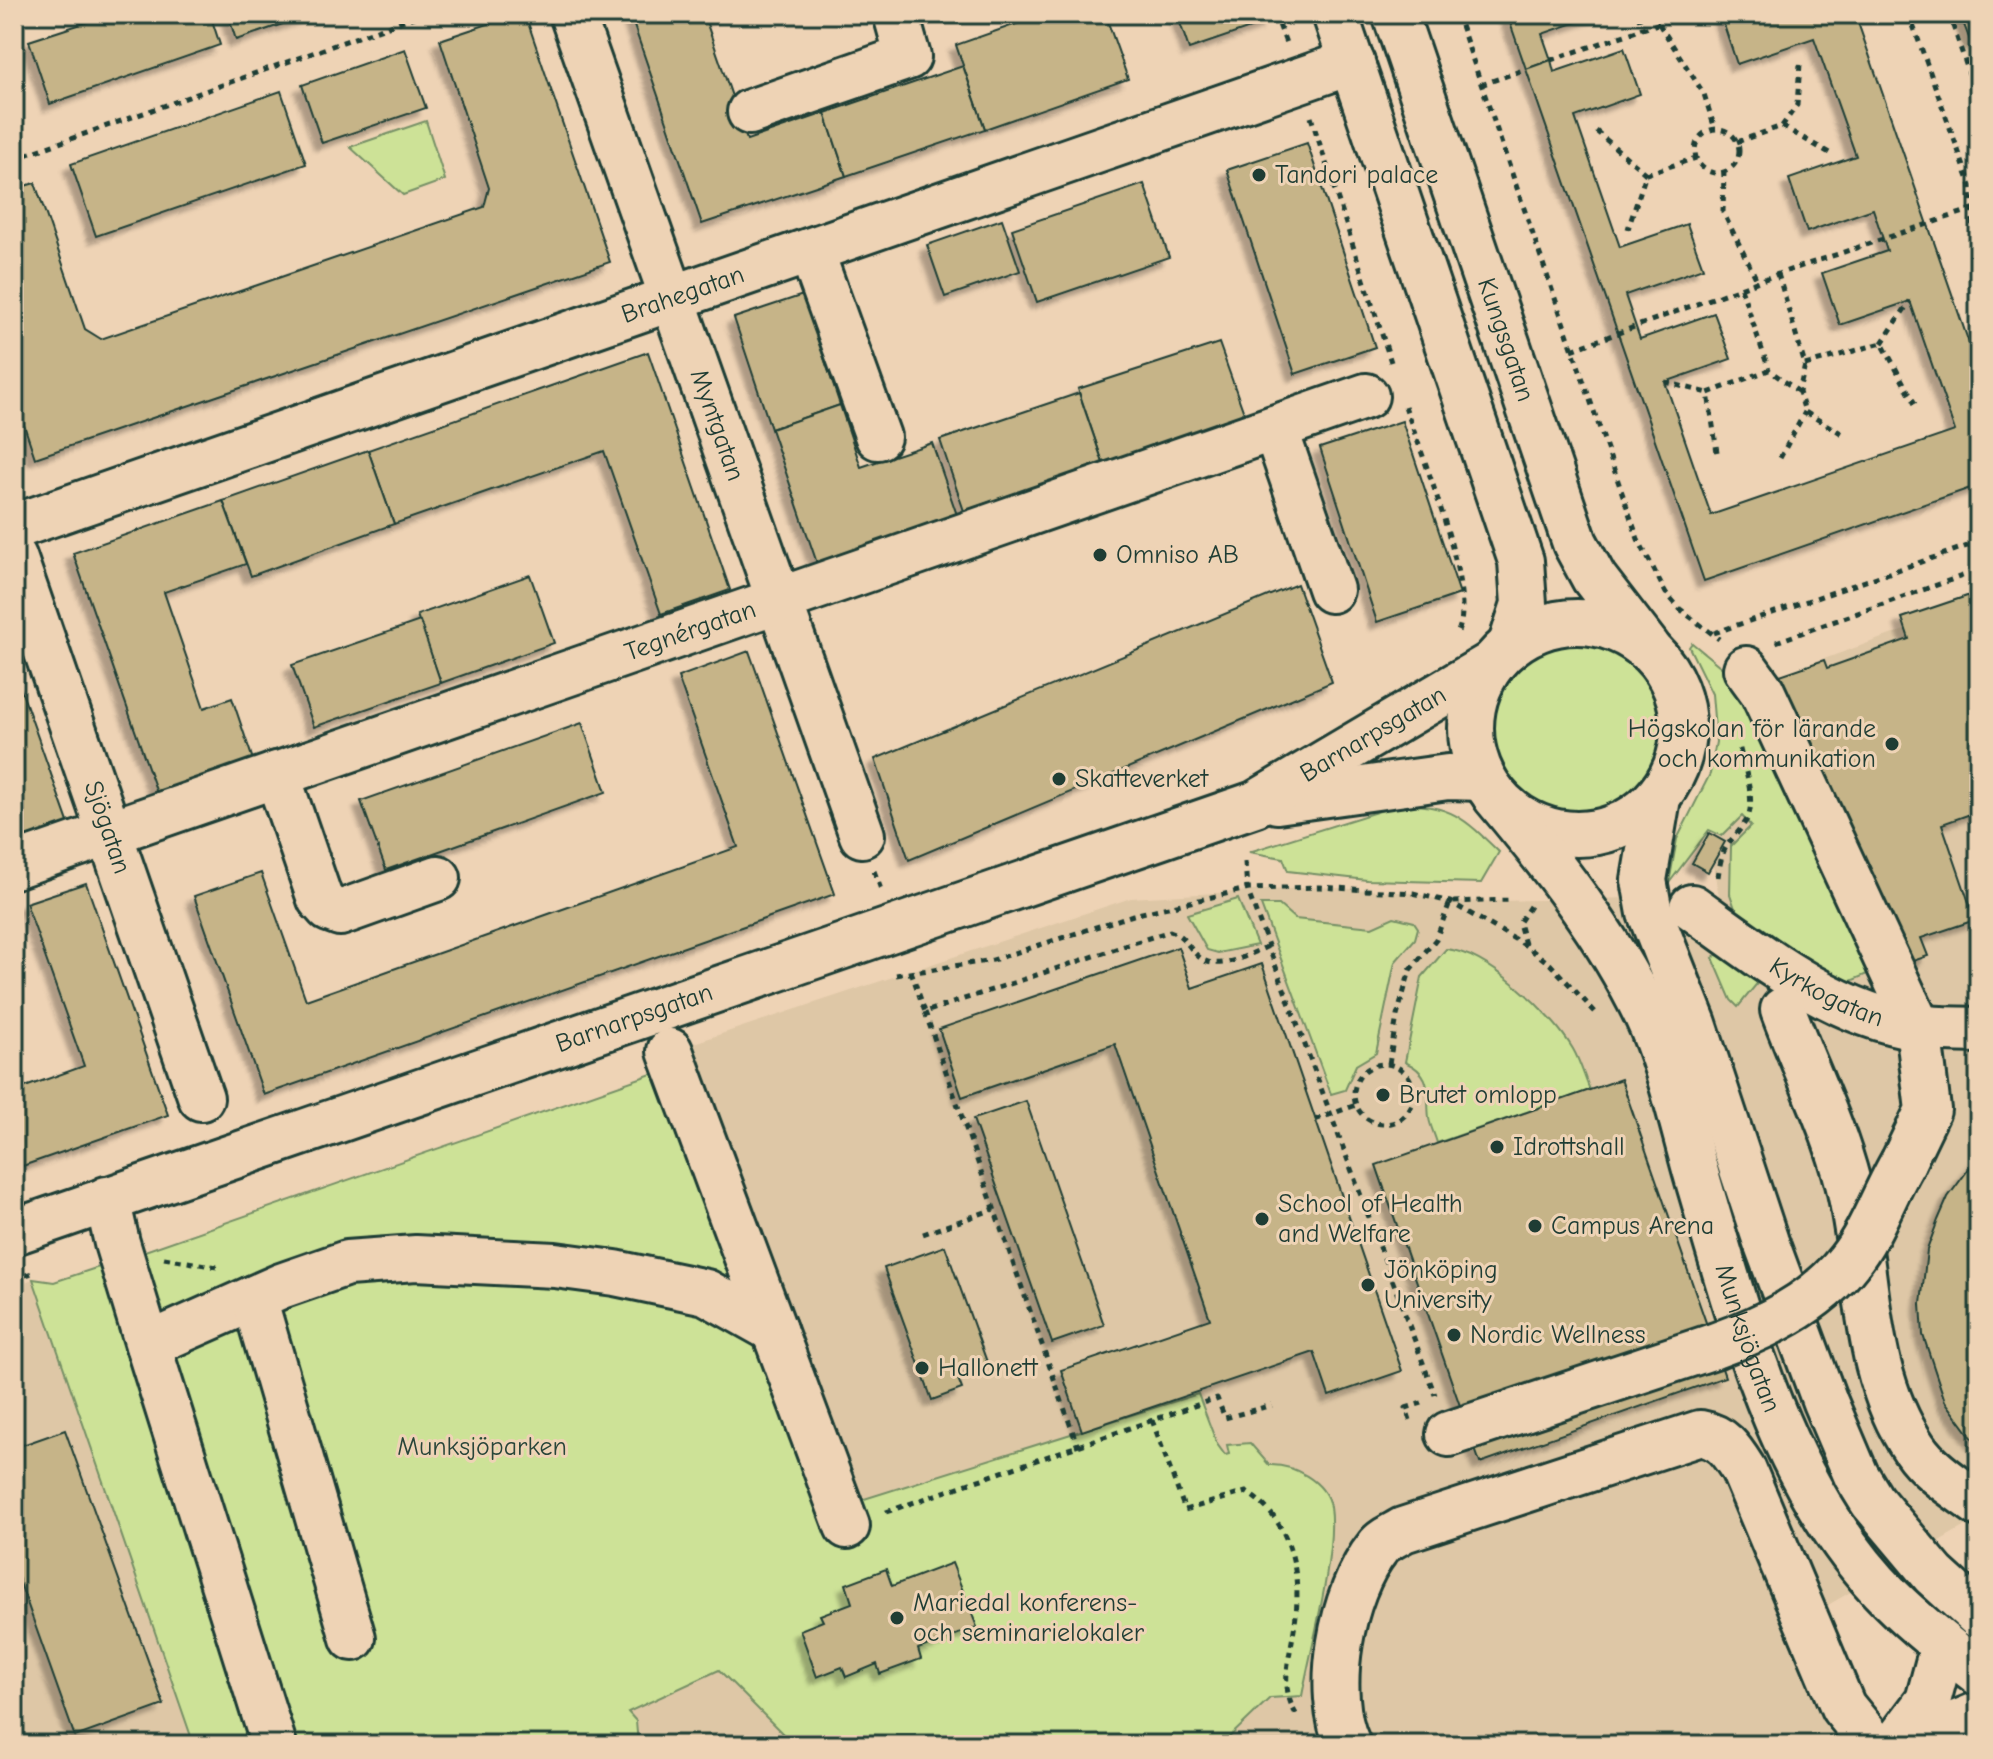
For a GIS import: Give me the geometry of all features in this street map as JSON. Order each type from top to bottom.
[{"type":"street","name":"Myntgatan","points":[[572,14],[862,835]]},
{"type":"street","points":[[750,112],[908,57],[896,14]]},
{"type":"street","points":[[1335,14],[1521,561],[1524,604],[1502,654],[1477,690],[1471,720],[1473,750],[1489,787],[1517,817],[1545,830],[1576,835],[1621,825],[1635,818],[1658,798],[1678,759],[1684,738],[1681,705],[1669,674],[1648,648],[1623,632],[1595,623],[1566,622],[1537,629],[1502,654]]},
{"type":"street","name":"Kungsgatan","points":[[1395,14],[1575,543],[1594,578],[1648,648]]},
{"type":"street","name":"Brahegatan","points":[[14,527],[1352,62]]},
{"type":"street","points":[[811,251],[878,437]]},
{"type":"street","name":"Tegnérgatan","points":[[14,866],[1388,390]]},
{"type":"street","points":[[1275,428],[1331,590]]},
{"type":"street","name":"Sjögatan","points":[[14,557],[201,1098]]},
{"type":"street","name":"Barnarpsgatan","points":[[1255,804],[1502,654]]},
{"type":"street","points":[[1449,1434],[1750,1333],[1816,1295],[1850,1260],[1928,1110],[1918,1027],[1762,691],[1746,669]]},
{"type":"street","points":[[277,774],[320,899],[329,909],[340,913],[438,878]]},
{"type":"street","name":"Barnarpsgatan","points":[[14,1232],[1255,804],[1433,779],[1489,787]]},
{"type":"street","name":"Munksjögatan","points":[[1489,787],[1558,872],[1601,933],[1647,1016],[1752,1352],[1811,1492],[1881,1587],[1943,1645],[1979,1673]]},
{"type":"street","name":"Munksjögatan","points":[[1658,798],[1644,880],[1650,913],[1694,1024],[1825,1402],[1856,1475],[1872,1501],[1934,1575],[1979,1616]]},
{"type":"street","name":"Kyrkogatan","points":[[1692,907],[1813,988],[1866,1014],[1918,1027],[1979,1030]]},
{"type":"street","points":[[1783,1010],[1847,1181],[1868,1288],[1867,1316],[1889,1398],[1914,1449],[1979,1504]]},
{"type":"street","points":[[670,1051],[847,1526]]},
{"type":"street","points":[[107,1199],[148,1345],[274,1745]]},
{"type":"street","points":[[148,1345],[267,1292],[347,1263],[416,1258],[555,1265],[615,1273],[706,1292],[774,1330]]},
{"type":"street","points":[[267,1292],[353,1638]]},
{"type":"street","points":[[1347,1745],[1338,1724],[1335,1672],[1354,1590],[1378,1546],[1403,1530],[1431,1520],[1700,1433],[1714,1435],[1726,1443],[1743,1469],[1838,1698],[1874,1745]]},
{"type":"street","points":[[1895,1745],[1928,1701],[1943,1645]]},
{"type":"street","points":[[1904,1745],[1979,1714]]},
{"type":"path","points":[[14,159],[422,14]]},
{"type":"path","points":[[1275,14],[1299,81],[1388,390],[1457,565]]},
{"type":"path","points":[[1457,14],[1572,350],[1650,565],[1680,609],[1714,633],[1746,669],[1773,643],[1979,570]]},
{"type":"path","points":[[1638,14],[1643,29]]},
{"type":"path","points":[[1551,60],[1685,14]]},
{"type":"path","points":[[1909,14],[1971,186],[1976,207],[1973,248],[1979,267]]},
{"type":"path","points":[[1949,14],[1979,103]]},
{"type":"path","points":[[1659,24],[1704,94],[1715,129]]},
{"type":"path","points":[[1737,142],[1782,126],[1797,105],[1800,64]]},
{"type":"path","points":[[1481,85],[1526,69]]},
{"type":"path","points":[[1782,126],[1831,154]]},
{"type":"path","points":[[1715,129],[1728,132],[1737,142],[1736,162],[1724,171],[1709,171],[1696,158],[1698,140],[1715,129]]},
{"type":"path","points":[[1596,131],[1646,174]]},
{"type":"path","points":[[1646,174],[1696,158]]},
{"type":"path","points":[[1724,171],[1723,212],[1758,282]]},
{"type":"path","points":[[1628,229],[1646,174]]},
{"type":"path","points":[[1572,350],[1778,274],[1976,207]]},
{"type":"path","points":[[1778,274],[1805,365],[1799,392],[1805,412],[1846,436]]},
{"type":"path","points":[[1741,288],[1769,370],[1799,392]]},
{"type":"path","points":[[1805,365],[1882,343],[1910,301]]},
{"type":"path","points":[[1882,343],[1915,404]]},
{"type":"path","points":[[1665,382],[1708,393],[1769,370]]},
{"type":"path","points":[[1708,393],[1717,452]]},
{"type":"path","points":[[1780,458],[1805,412]]},
{"type":"path","points":[[1714,633],[1979,542]]},
{"type":"path","points":[[1726,842],[1748,819]]},
{"type":"path","points":[[1245,862],[1247,889],[1449,1434]]},
{"type":"path","points":[[1078,1447],[911,971],[993,960],[1133,915],[1247,889],[1320,887],[1413,893],[1450,902],[1513,900]]},
{"type":"path","points":[[1525,945],[1519,923],[1527,906],[1536,899]]},
{"type":"path","points":[[1450,902],[1525,945],[1550,964],[1604,1023]]},
{"type":"path","points":[[1389,1064],[1397,1016],[1410,970],[1436,939],[1450,902]]},
{"type":"path","points":[[925,1012],[1170,931],[1190,944],[1198,957],[1215,964],[1269,946]]},
{"type":"path","points":[[1389,1064],[1401,1069],[1415,1094],[1408,1113],[1391,1124],[1381,1125],[1363,1116],[1356,1105],[1355,1087],[1359,1078],[1373,1066],[1389,1064]]},
{"type":"path","points":[[1315,1120],[1356,1105]]},
{"type":"path","points":[[923,1234],[994,1209]]},
{"type":"path","points":[[117,1243],[156,1256],[228,1269],[267,1292]]},
{"type":"path","points":[[847,1526],[1217,1398],[1225,1418],[1272,1405]]},
{"type":"path","points":[[1152,1420],[1185,1510],[1246,1492],[1263,1502],[1279,1522],[1290,1545],[1296,1588],[1296,1621],[1285,1682],[1301,1721]]},
{"type":"shaded area","points":[[1952,14],[1979,14],[1979,97]]},
{"type":"shaded area","name":"Jönköping University","points":[[1979,603],[1979,1518],[1828,1605],[1869,1726],[1884,1745],[1302,1745],[1296,1740],[1294,1745],[858,1745],[670,1051],[1131,898],[1320,887],[1413,893],[1450,902],[1681,897],[1720,900],[1710,852],[1731,780],[1774,677]]},
{"type":"shaded area","points":[[33,1279],[194,1745],[14,1745],[14,1286]]},
{"type":"shaded area","points":[[719,1669],[794,1745],[559,1745]]},
{"type":"green space","points":[[426,121],[445,180],[403,195],[350,147]]},
{"type":"green space","points":[[1692,643],[1737,680],[1881,968],[1851,981],[1838,979],[1739,920],[1730,894],[1731,846],[1751,826],[1742,816],[1722,836],[1709,830],[1669,883],[1677,839],[1710,774],[1716,742],[1712,694],[1689,647]]},
{"type":"green space","points":[[1577,644],[1610,650],[1638,669],[1657,697],[1663,730],[1657,763],[1638,791],[1610,810],[1577,816],[1544,810],[1516,791],[1497,763],[1491,730],[1497,697],[1516,669],[1544,650]]},
{"type":"green space","points":[[1402,804],[1446,811],[1467,823],[1499,852],[1481,883],[1367,880],[1288,871],[1283,858],[1249,852]]},
{"type":"green space","points":[[1238,899],[1257,945],[1218,953],[1207,950],[1187,914]]},
{"type":"green space","points":[[1261,905],[1279,905],[1295,919],[1372,927],[1394,917],[1414,922],[1418,928],[1415,939],[1395,962],[1376,1053],[1356,1065],[1345,1090],[1331,1094]]},
{"type":"green space","points":[[1446,949],[1481,961],[1535,1003],[1573,1049],[1590,1090],[1437,1143],[1430,1121],[1425,1079],[1405,1062],[1422,977]]},
{"type":"green space","points":[[1728,949],[1764,975],[1738,1007],[1731,1000],[1713,958]]},
{"type":"green space","name":"Munksjöparken","points":[[663,1070],[823,1512],[1198,1394],[1217,1444],[1225,1455],[1229,1454],[1227,1445],[1250,1443],[1269,1465],[1288,1467],[1307,1476],[1327,1498],[1330,1507],[1330,1549],[1302,1696],[1270,1698],[1221,1745],[794,1745],[719,1670],[628,1712],[636,1721],[638,1745],[194,1745],[33,1279],[54,1282]]},
{"type":"building","points":[[112,14],[210,14],[220,45],[50,104],[29,41]]},
{"type":"building","points":[[228,14],[312,14],[236,40]]},
{"type":"building","points":[[525,14],[610,262],[35,458],[14,395],[14,189],[35,183],[85,329],[101,339],[484,207],[489,188],[440,40]]},
{"type":"building","points":[[630,14],[726,14],[706,21],[747,140],[825,113],[846,176],[702,224]]},
{"type":"building","points":[[1045,14],[1105,14],[1128,79],[985,129],[956,45]]},
{"type":"building","points":[[1177,14],[1265,14],[1268,22],[1189,49]]},
{"type":"building","points":[[1507,14],[1600,14],[1542,34],[1551,60],[1526,69]]},
{"type":"building","points":[[1855,14],[1979,372],[1979,485],[1704,581],[1526,69],[1551,60],[1554,72],[1624,48],[1640,94],[1575,117],[1620,247],[1687,224],[1703,268],[1625,295],[1640,339],[1714,313],[1731,359],[1665,382],[1711,515],[1955,431],[1910,301],[1840,325],[1822,273],[1887,251],[1873,209],[1807,232],[1789,179],[1856,156],[1814,38],[1737,64],[1721,16]]},
{"type":"building","points":[[1960,14],[1979,14],[1979,40],[1971,43]]},
{"type":"building","points":[[405,49],[426,108],[322,143],[302,85]]},
{"type":"building","points":[[963,66],[985,129],[846,176],[825,113]]},
{"type":"building","points":[[281,91],[306,164],[96,236],[71,164]]},
{"type":"building","points":[[1307,143],[1375,347],[1295,374],[1227,170]]},
{"type":"building","points":[[1144,184],[1169,257],[1037,302],[1012,229]]},
{"type":"building","points":[[1002,219],[1020,271],[945,297],[927,245]]},
{"type":"building","points":[[803,295],[840,405],[771,429],[734,318]]},
{"type":"building","points":[[1219,343],[1245,416],[1103,463],[1078,389]]},
{"type":"building","points":[[648,352],[730,590],[661,614],[604,451],[394,524],[368,450]]},
{"type":"building","points":[[1079,393],[1103,463],[964,511],[940,440]]},
{"type":"building","points":[[840,405],[861,467],[932,443],[958,518],[818,566],[771,429]]},
{"type":"building","points":[[1402,421],[1460,594],[1377,622],[1320,448]]},
{"type":"building","points":[[368,450],[394,524],[251,576],[223,501]]},
{"type":"building","points":[[223,501],[246,564],[164,592],[204,708],[232,698],[253,760],[157,793],[73,553]]},
{"type":"building","points":[[530,575],[554,643],[441,683],[417,615]]},
{"type":"building","points":[[1297,584],[1332,682],[909,860],[875,759]]},
{"type":"building","name":"Högskolan för lärande och kommunikation","points":[[1979,592],[1979,811],[1942,824],[1975,920],[1921,938],[1928,956],[1910,962],[1774,677],[1824,660],[1827,668],[1909,639],[1902,618]]},
{"type":"building","points":[[420,621],[441,683],[314,727],[292,665]]},
{"type":"building","points":[[749,651],[835,894],[264,1095],[194,896],[261,873],[306,1000],[738,847],[678,677]]},
{"type":"building","points":[[14,670],[69,825],[14,844]]},
{"type":"building","points":[[582,723],[606,792],[386,870],[361,801]]},
{"type":"building","points":[[1709,833],[1725,842],[1708,872],[1692,863]]},
{"type":"building","points":[[86,883],[168,1115],[14,1169],[14,1091],[84,1066],[26,903]]},
{"type":"building","name":"School of Health and Welfare","points":[[1178,947],[1192,988],[1262,964],[1402,1371],[1329,1396],[1314,1352],[1082,1431],[1061,1370],[1210,1319],[1115,1044],[962,1097],[939,1029]]},
{"type":"building","name":"Campus Arena","points":[[1621,1079],[1725,1377],[1480,1463],[1376,1165]]},
{"type":"building","points":[[1026,1101],[1104,1325],[1052,1343],[973,1119]]},
{"type":"building","points":[[1979,1155],[1979,1447],[1945,1401],[1923,1335],[1921,1304],[1927,1250],[1938,1220],[1948,1197]]},
{"type":"building","name":"Hallonett","points":[[945,1246],[988,1365],[957,1376],[962,1389],[932,1400],[884,1268]]},
{"type":"building","points":[[65,1430],[164,1705],[75,1737],[14,1566],[14,1448]]},
{"type":"building","name":"Mariedal konferens- och seminarielokaler","points":[[952,1563],[977,1627],[918,1649],[921,1659],[880,1674],[877,1664],[846,1677],[842,1667],[817,1677],[800,1630],[823,1621],[820,1615],[852,1603],[846,1584],[886,1569],[892,1586]]},
{"type":"place","name":"Tandori palace","points":[[1259,175]]},
{"type":"place","name":"Omniso AB","points":[[1100,555]]},
{"type":"place","name":"Högskolan för lärande och kommunikation","points":[[1892,744]]},
{"type":"place","name":"Skatteverket","points":[[1059,779]]},
{"type":"place","name":"Brutet omlopp","points":[[1383,1095]]},
{"type":"place","name":"Idrottshall","points":[[1497,1147]]},
{"type":"place","name":"School of Health and Welfare","points":[[1262,1219]]},
{"type":"place","name":"Campus Arena","points":[[1535,1226]]},
{"type":"place","name":"Jönköping University","points":[[1368,1285]]},
{"type":"place","name":"Nordic Wellness","points":[[1454,1335]]},
{"type":"place","name":"Hallonett","points":[[922,1368]]},
{"type":"place","name":"Mariedal konferens- och seminarielokaler","points":[[897,1618]]}]
